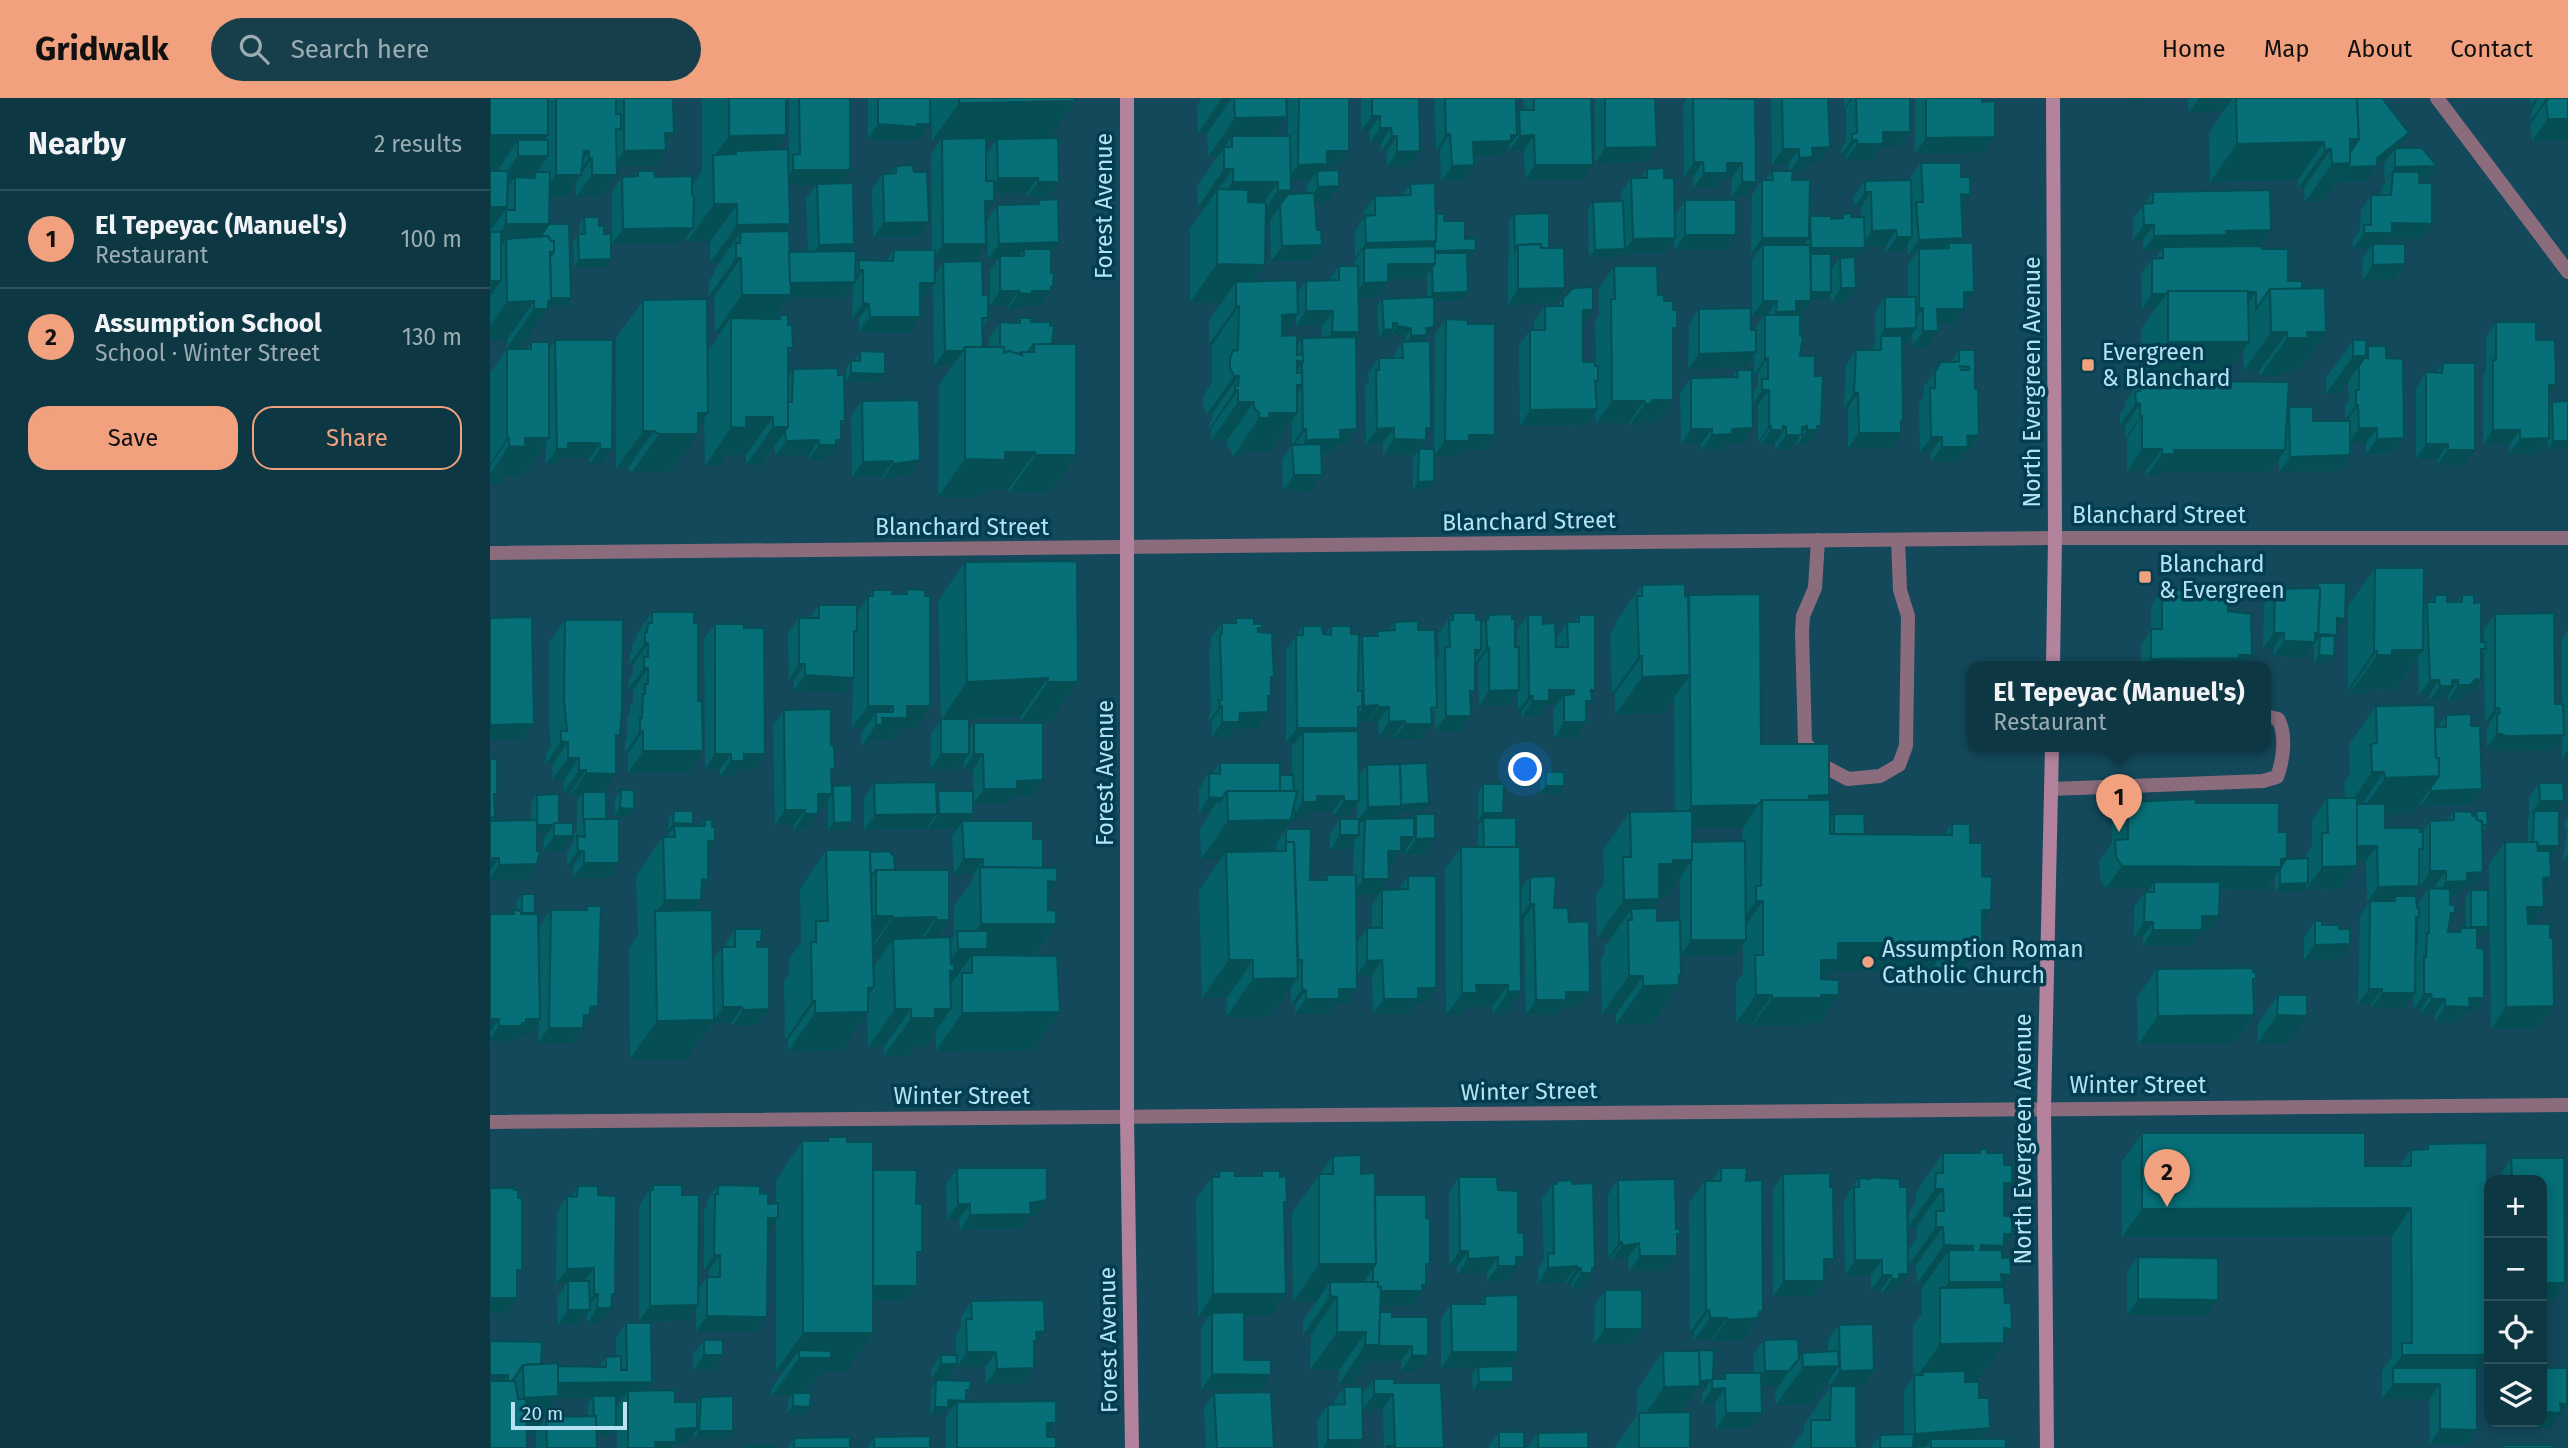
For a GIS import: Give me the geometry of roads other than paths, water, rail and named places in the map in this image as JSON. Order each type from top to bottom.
[{"type":"street","name":"Forest Avenue","points":[[1127,98],[1127,1118],[1132,1448]]},
{"type":"street","name":"North Evergreen Avenue","points":[[2053,98],[2056,538],[2053,661]]},
{"type":"street","points":[[2437,98],[2568,272]]},
{"type":"street","name":"Blanchard Street","points":[[490,553],[2056,538],[2568,538]]},
{"type":"street","points":[[1818,540],[1814,592],[1803,616],[1805,742],[1820,764],[1848,779],[1880,776],[1899,765],[1906,746],[1908,615],[1902,595],[1898,540]]},
{"type":"street","points":[[2051,789],[2263,782],[2277,777],[2281,765],[2282,727],[2278,719],[2271,717]]},
{"type":"street","name":"North Evergreen Avenue","points":[[2047,1448],[2045,1109],[2052,752]]},
{"type":"street","name":"Winter Street","points":[[490,1122],[2568,1105]]},
{"type":"place","name":"Evergreen & Blanchard","points":[[2088,365]]},
{"type":"place","name":"Blanchard & Evergreen","points":[[2145,577]]},
{"type":"place","name":"El Tepeyac (Manuel's)","points":[[2119,832]]},
{"type":"place","name":"Assumption Roman Catholic Church","points":[[1868,962]]},
{"type":"place","name":"Assumption School","points":[[2167,1207]]}]
